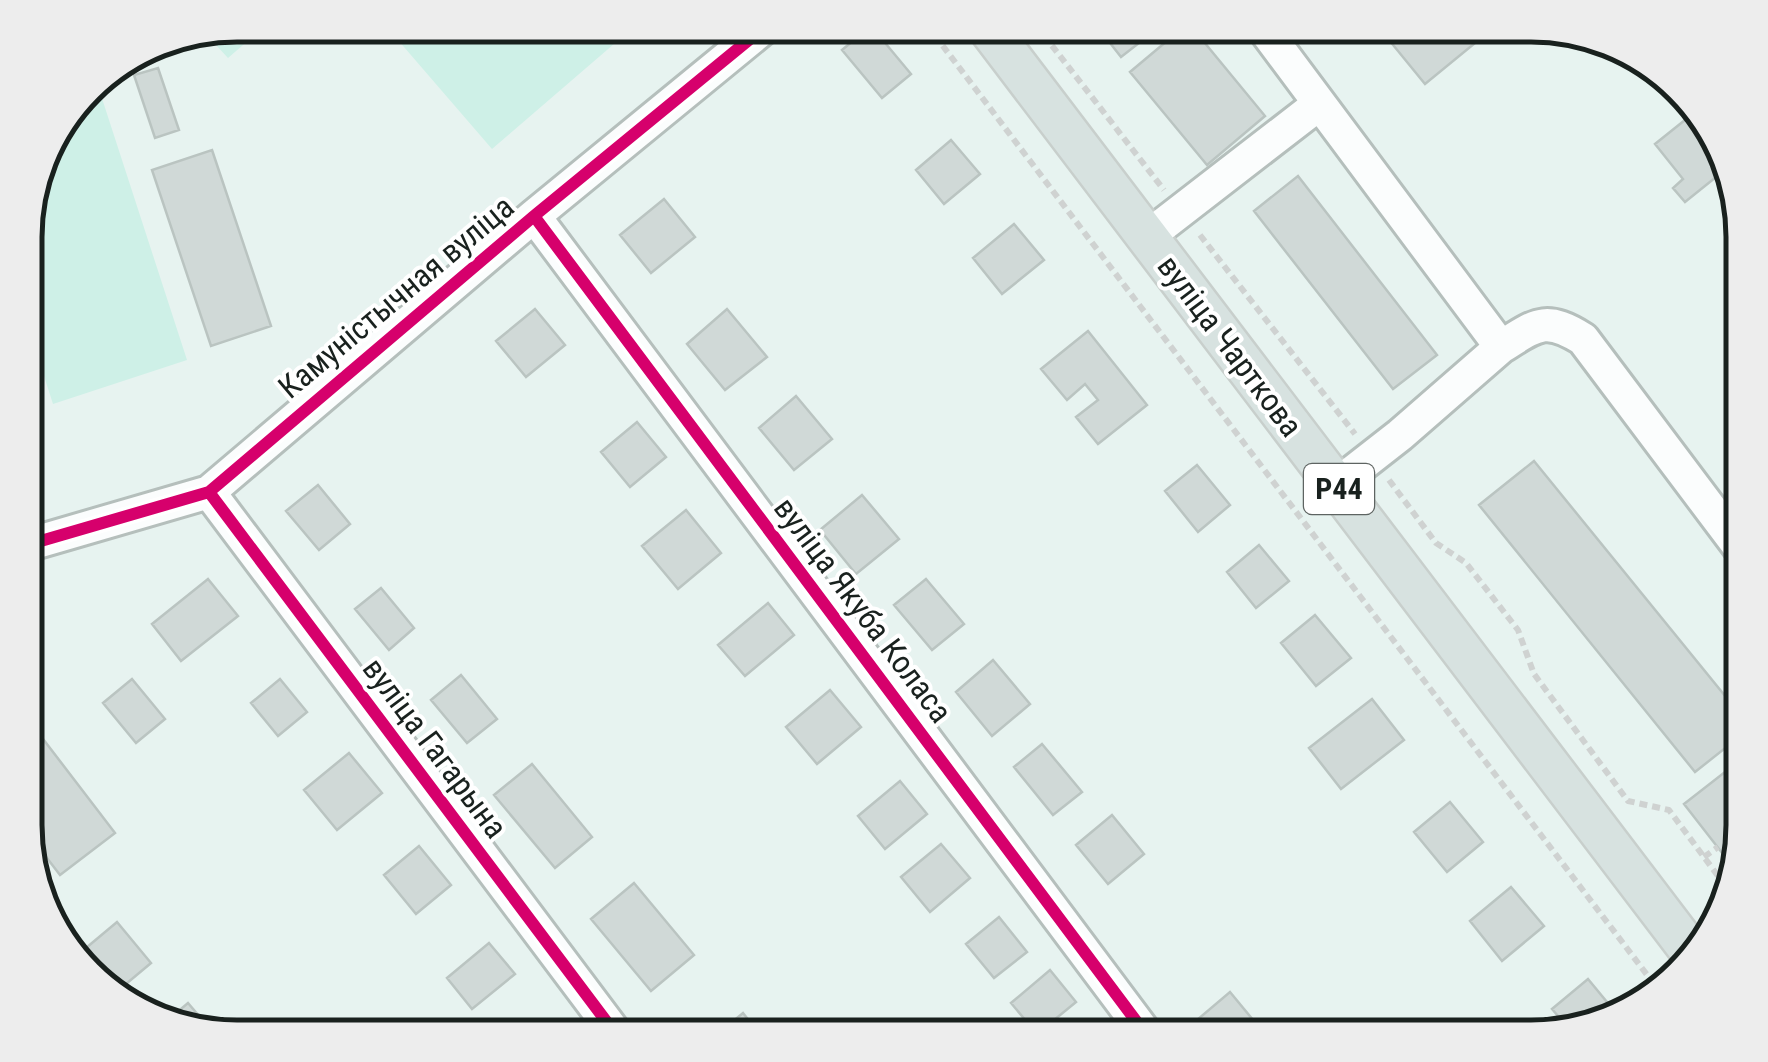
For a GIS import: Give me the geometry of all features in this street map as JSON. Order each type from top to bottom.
[{"type":"main road","name":"вуліца Чарткова","points":[[999,42],[1684,944]]},
{"type":"street","points":[[1274,42],[1501,347]]},
{"type":"street","name":"Камуністычная вуліца","points":[[42,541],[209,492],[746,43]]},
{"type":"street","points":[[1148,237],[1319,104]]},
{"type":"street","name":"вуліца Якуба Коласа","points":[[534,216],[1135,1019]]},
{"type":"street","points":[[1336,485],[1501,347],[1538,324],[1561,325],[1583,339],[1725,529]]},
{"type":"street","name":"вуліца Гагарына","points":[[209,492],[605,1020]]},
{"type":"path","points":[[940,42],[1650,978]]},
{"type":"path","points":[[1704,857],[1718,848]]},
{"type":"green space","points":[[245,43],[228,58],[215,44]]},
{"type":"green space","points":[[400,43],[615,43],[492,149]]},
{"type":"green space","points":[[102,98],[187,360],[53,404],[42,370],[44,212],[57,163],[83,119]]},
{"type":"building","points":[[885,42],[911,74],[882,98],[842,50],[851,43]]},
{"type":"building","points":[[1110,42],[1140,42],[1121,57]]},
{"type":"building","points":[[1165,42],[1204,42],[1265,116],[1207,165],[1130,72]]},
{"type":"building","points":[[1391,42],[1476,42],[1425,84]]},
{"type":"building","points":[[158,68],[179,130],[155,138],[134,75]]},
{"type":"building","points":[[1685,120],[1716,177],[1685,202],[1673,188],[1683,179],[1655,144]]},
{"type":"building","points":[[951,140],[980,174],[944,204],[916,170]]},
{"type":"building","points":[[212,150],[271,326],[211,346],[152,170]]},
{"type":"building","points":[[1298,176],[1437,355],[1393,389],[1254,211]]},
{"type":"building","points":[[664,199],[695,237],[651,273],[620,235]]},
{"type":"building","points":[[1014,224],[1044,260],[1002,294],[973,258]]},
{"type":"building","points":[[535,309],[565,345],[526,377],[496,341]]},
{"type":"building","points":[[727,309],[767,357],[725,390],[687,344]]},
{"type":"building","points":[[1088,331],[1147,405],[1098,444],[1076,417],[1098,400],[1085,384],[1067,400],[1041,369]]},
{"type":"building","points":[[796,396],[832,439],[794,470],[759,428]]},
{"type":"building","points":[[637,422],[666,457],[630,487],[601,452]]},
{"type":"building","points":[[1534,461],[1725,696],[1725,748],[1695,772],[1479,505]]},
{"type":"building","points":[[1197,465],[1230,505],[1198,532],[1165,491]]},
{"type":"building","points":[[318,485],[350,524],[319,550],[286,511]]},
{"type":"building","points":[[862,495],[899,539],[856,574],[820,530]]},
{"type":"building","points":[[686,510],[721,553],[678,589],[642,546]]},
{"type":"building","points":[[1259,545],[1289,581],[1256,608],[1227,572]]},
{"type":"building","points":[[208,579],[238,616],[181,661],[152,624]]},
{"type":"building","points":[[926,579],[964,624],[932,650],[894,605]]},
{"type":"building","points":[[381,588],[414,628],[389,650],[355,609]]},
{"type":"building","points":[[768,603],[794,635],[745,676],[718,645]]},
{"type":"building","points":[[1315,615],[1351,658],[1316,686],[1281,643]]},
{"type":"building","points":[[993,660],[1030,704],[992,736],[956,692]]},
{"type":"building","points":[[461,675],[497,719],[467,743],[431,700]]},
{"type":"building","points":[[132,679],[165,719],[136,743],[103,703]]},
{"type":"building","points":[[280,679],[307,712],[278,736],[251,703]]},
{"type":"building","points":[[830,690],[861,727],[817,764],[786,727]]},
{"type":"building","points":[[1372,699],[1404,740],[1341,789],[1309,748]]},
{"type":"building","points":[[42,738],[115,833],[60,875],[44,850]]},
{"type":"building","points":[[1042,744],[1082,792],[1053,815],[1014,767]]},
{"type":"building","points":[[349,753],[382,793],[337,830],[304,790]]},
{"type":"building","points":[[532,764],[592,837],[555,868],[494,795]]},
{"type":"building","points":[[1725,772],[1723,854],[1684,804]]},
{"type":"building","points":[[900,781],[927,814],[885,849],[858,816]]},
{"type":"building","points":[[1450,802],[1483,842],[1447,872],[1414,832]]},
{"type":"building","points":[[1112,815],[1144,854],[1108,884],[1076,845]]},
{"type":"building","points":[[941,844],[970,878],[930,912],[901,877]]},
{"type":"building","points":[[419,846],[451,885],[416,914],[384,875]]},
{"type":"building","points":[[634,883],[694,955],[651,991],[591,919]]},
{"type":"building","points":[[1511,887],[1544,926],[1502,961],[1470,921]]},
{"type":"building","points":[[999,917],[1027,952],[994,978],[966,944]]},
{"type":"building","points":[[117,922],[151,963],[126,984],[87,947]]},
{"type":"building","points":[[489,943],[515,974],[472,1009],[447,978]]},
{"type":"building","points":[[1050,970],[1076,1002],[1055,1019],[1025,1019],[1011,1003]]},
{"type":"building","points":[[1588,979],[1608,1003],[1559,1017],[1552,1009]]},
{"type":"building","points":[[1230,992],[1252,1019],[1198,1019]]},
{"type":"building","points":[[188,1003],[198,1015],[187,1013],[179,1010]]},
{"type":"cycle path","points":[[42,541],[209,492],[746,43]]},
{"type":"cycle path","points":[[534,216],[1135,1019]]},
{"type":"cycle path","points":[[209,492],[605,1020]]}]
